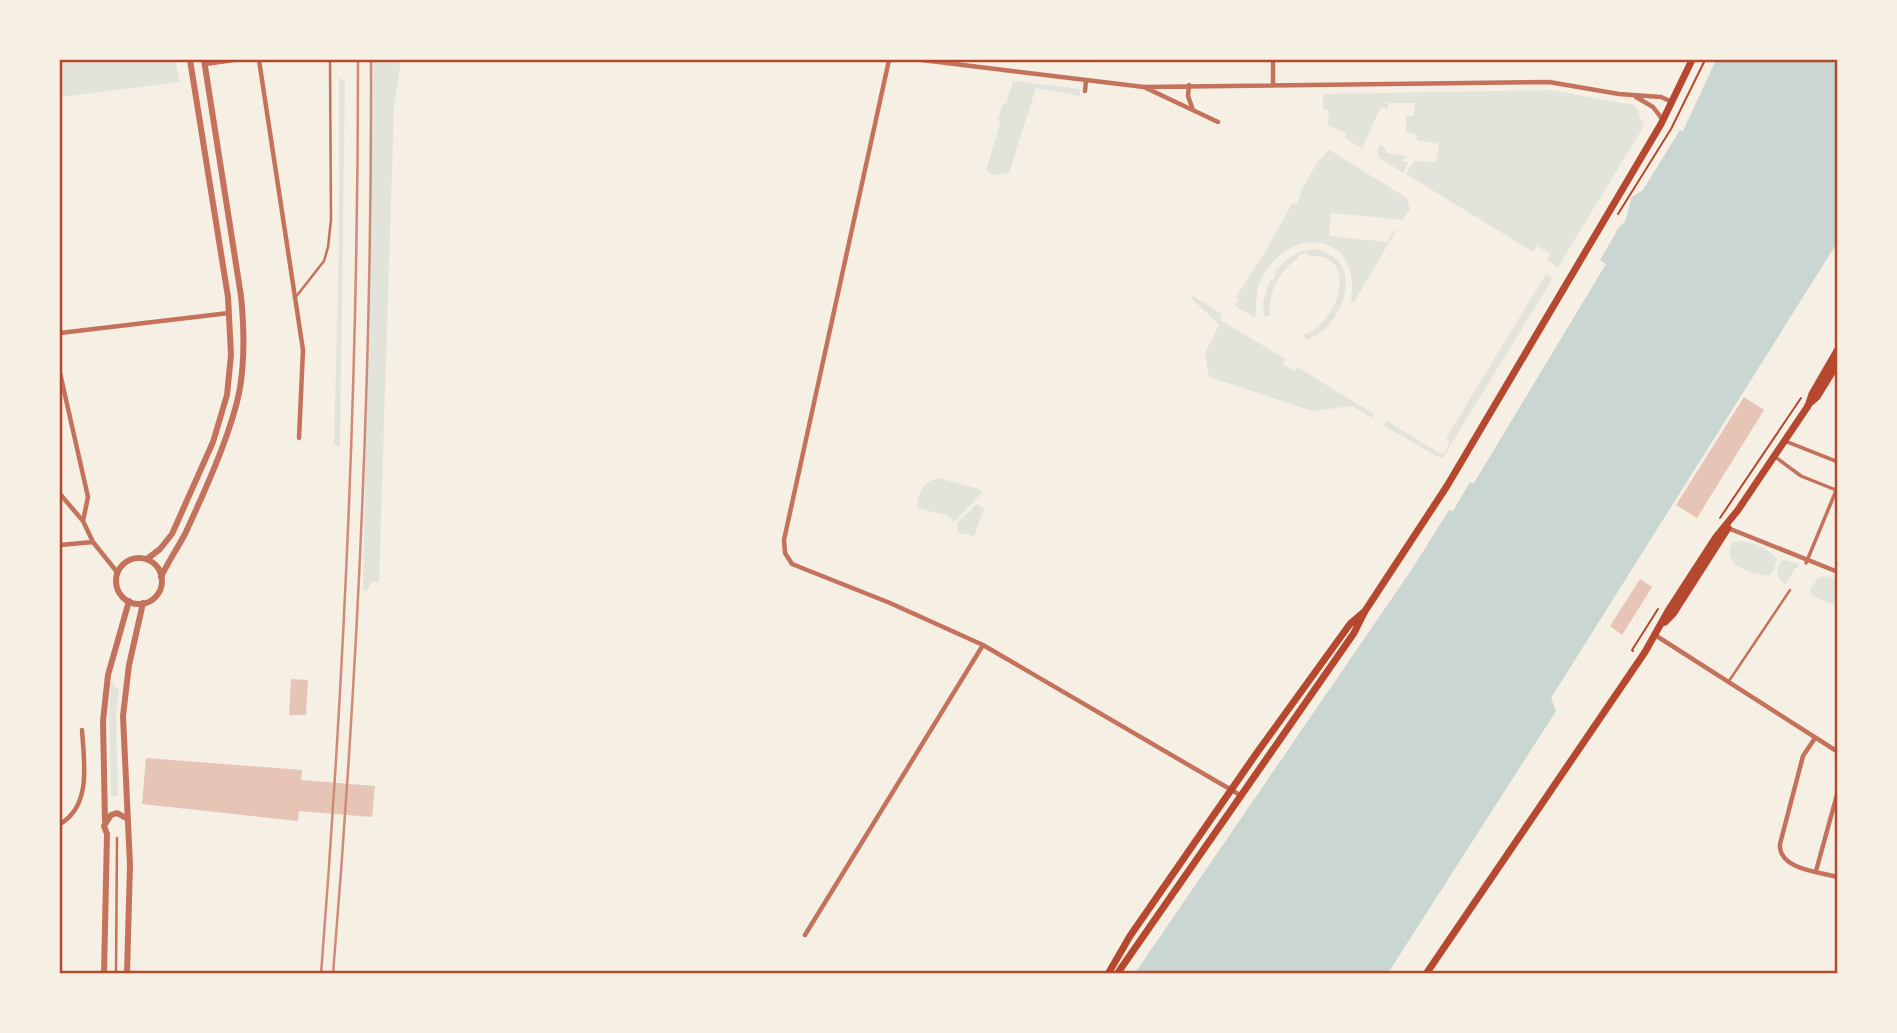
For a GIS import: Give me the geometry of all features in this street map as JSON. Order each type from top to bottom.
[{"type":"main road","points":[[1117,974],[1237,792],[1257,752],[1350,624],[1365,611],[1447,486],[1663,121],[1692,60]]},
{"type":"main road","points":[[1808,406],[1838,349]]},
{"type":"main road","points":[[1657,631],[1673,614],[1738,510],[1838,363]]},
{"type":"main road","points":[[1426,974],[1657,631],[1716,537],[1738,510]]},
{"type":"main road","points":[[1108,974],[1130,936],[1237,792]]},
{"type":"street","points":[[147,559],[160,550],[172,534],[217,431],[230,377],[230,313],[190,60]]},
{"type":"street","points":[[60,494],[83,521],[93,542],[117,572],[117,588],[128,601],[143,603],[157,594],[161,577],[186,532],[220,450],[235,408],[243,363],[241,296],[204,62],[234,60]]},
{"type":"street","points":[[259,60],[303,350],[299,438]]},
{"type":"street","points":[[889,60],[784,540],[785,553],[792,564],[890,603],[984,645],[1237,792]]},
{"type":"street","points":[[922,60],[1144,87],[1549,82],[1661,97],[1672,102]]},
{"type":"street","points":[[1273,60],[1273,84]]},
{"type":"street","points":[[1085,91],[1086,80]]},
{"type":"street","points":[[1189,85],[1188,96],[1193,110]]},
{"type":"street","points":[[1144,87],[1218,122]]},
{"type":"street","points":[[1632,95],[1653,107],[1663,121]]},
{"type":"street","points":[[60,333],[230,313]]},
{"type":"street","points":[[60,373],[88,497],[83,521]]},
{"type":"street","points":[[1785,441],[1838,462]]},
{"type":"street","points":[[1774,456],[1801,476],[1837,488],[1807,562]]},
{"type":"street","points":[[1728,528],[1807,562],[1838,572]]},
{"type":"street","points":[[60,545],[93,542]]},
{"type":"street","points":[[117,572],[127,561],[135,558],[147,559],[155,564],[161,577]]},
{"type":"street","points":[[104,974],[107,834],[103,721],[108,675],[128,601]]},
{"type":"street","points":[[127,974],[128,829],[123,716],[129,665],[143,603]]},
{"type":"street","points":[[1657,631],[1728,682],[1838,752]]},
{"type":"street","points":[[805,935],[984,645]]},
{"type":"street","points":[[60,824],[73,813],[81,794],[85,767],[82,730]]},
{"type":"street","points":[[1815,738],[1803,756],[1780,846],[1782,856],[1795,865],[1838,877]]},
{"type":"street","points":[[1816,871],[1838,791]]},
{"type":"street","points":[[105,821],[115,814],[126,818]]},
{"type":"lane","points":[[295,298],[324,261],[328,247],[331,220],[330,60]]},
{"type":"lane","points":[[1728,682],[1790,590]]},
{"type":"lane","points":[[116,974],[117,838]]},
{"type":"path","points":[[1718,521],[1805,391]]},
{"type":"path","points":[[1632,650],[1661,606]]},
{"type":"shaded area","points":[[60,60],[175,60],[180,82],[60,97]]},
{"type":"shaded area","points":[[373,60],[401,60],[394,107],[379,583],[372,581],[367,591],[363,590]]},
{"type":"shaded area","points":[[1716,60],[1837,60],[1837,243],[1551,698],[1556,711],[1388,973],[1135,973],[1414,566],[1449,510],[1453,511],[1470,482],[1474,483],[1606,264],[1600,260],[1619,227],[1625,222],[1632,197],[1643,190],[1680,130],[1683,131]]},
{"type":"shaded area","points":[[339,78],[345,81],[340,446],[334,445],[339,243]]},
{"type":"shaded area","points":[[1013,81],[1080,89],[1080,96],[1036,88],[1009,173],[993,175],[986,171],[1000,124],[998,119]]},
{"type":"shaded area","points":[[1551,90],[1633,105],[1644,126],[1558,267],[1547,260],[1550,254],[1537,246],[1533,252],[1406,174],[1414,161],[1436,162],[1439,144],[1417,140],[1417,135],[1406,132],[1406,116],[1413,116],[1415,103],[1388,103],[1388,110],[1381,107],[1362,148],[1345,138],[1346,133],[1328,125],[1329,110],[1323,109],[1323,94]]},
{"type":"shaded area","points":[[1380,145],[1385,147],[1386,153],[1407,156],[1402,161],[1408,162],[1404,173],[1379,158],[1377,152]]},
{"type":"shaded area","points":[[1328,149],[1407,198],[1410,209],[1402,220],[1331,213],[1329,236],[1387,242],[1395,229],[1396,231],[1354,302],[1351,301],[1351,277],[1345,259],[1334,248],[1320,243],[1304,243],[1287,250],[1272,263],[1260,281],[1255,318],[1234,305],[1238,299],[1236,297]]},
{"type":"shaded area","points":[[1314,249],[1331,255],[1341,265],[1345,278],[1345,293],[1331,322],[1320,333],[1306,340],[1304,335],[1317,327],[1336,302],[1339,275],[1334,264],[1324,257],[1308,256],[1307,253],[1298,255],[1276,282],[1271,298],[1270,316],[1264,317],[1263,303],[1270,279],[1273,280],[1278,268],[1296,254]]},
{"type":"shaded area","points":[[1546,274],[1553,278],[1442,459],[1384,426],[1387,421],[1443,455],[1450,442],[1446,438]]},
{"type":"shaded area","points":[[1193,296],[1222,314],[1220,320],[1286,359],[1283,364],[1294,371],[1297,367],[1374,414],[1372,418],[1352,406],[1312,411],[1209,377],[1205,353],[1219,325],[1192,299]]},
{"type":"shaded area","points":[[939,478],[979,489],[982,493],[954,522],[949,516],[917,508],[922,488]]},
{"type":"shaded area","points":[[977,504],[984,509],[974,536],[958,533],[957,523]]},
{"type":"shaded area","points":[[1742,541],[1762,547],[1774,556],[1777,560],[1773,572],[1768,576],[1734,565],[1730,547],[1734,542]]},
{"type":"shaded area","points":[[1784,560],[1800,564],[1786,585],[1779,578],[1778,572],[1778,565]]},
{"type":"shaded area","points":[[1818,578],[1837,578],[1837,606],[1812,596],[1810,589]]},
{"type":"shaded area","points":[[111,681],[119,691],[116,714],[118,796],[111,796]]},
{"type":"building","points":[[1744,397],[1764,410],[1697,518],[1676,505]]},
{"type":"building","points":[[1640,579],[1652,587],[1622,635],[1610,626]]},
{"type":"building","points":[[291,679],[308,680],[306,715],[289,715]]},
{"type":"building","points":[[146,758],[302,770],[301,780],[375,786],[372,817],[299,811],[298,821],[142,804]]},
{"type":"railway","points":[[321,974],[349,517],[356,289],[358,60]]},
{"type":"railway","points":[[333,974],[350,746],[362,517],[369,288],[371,60]]}]
